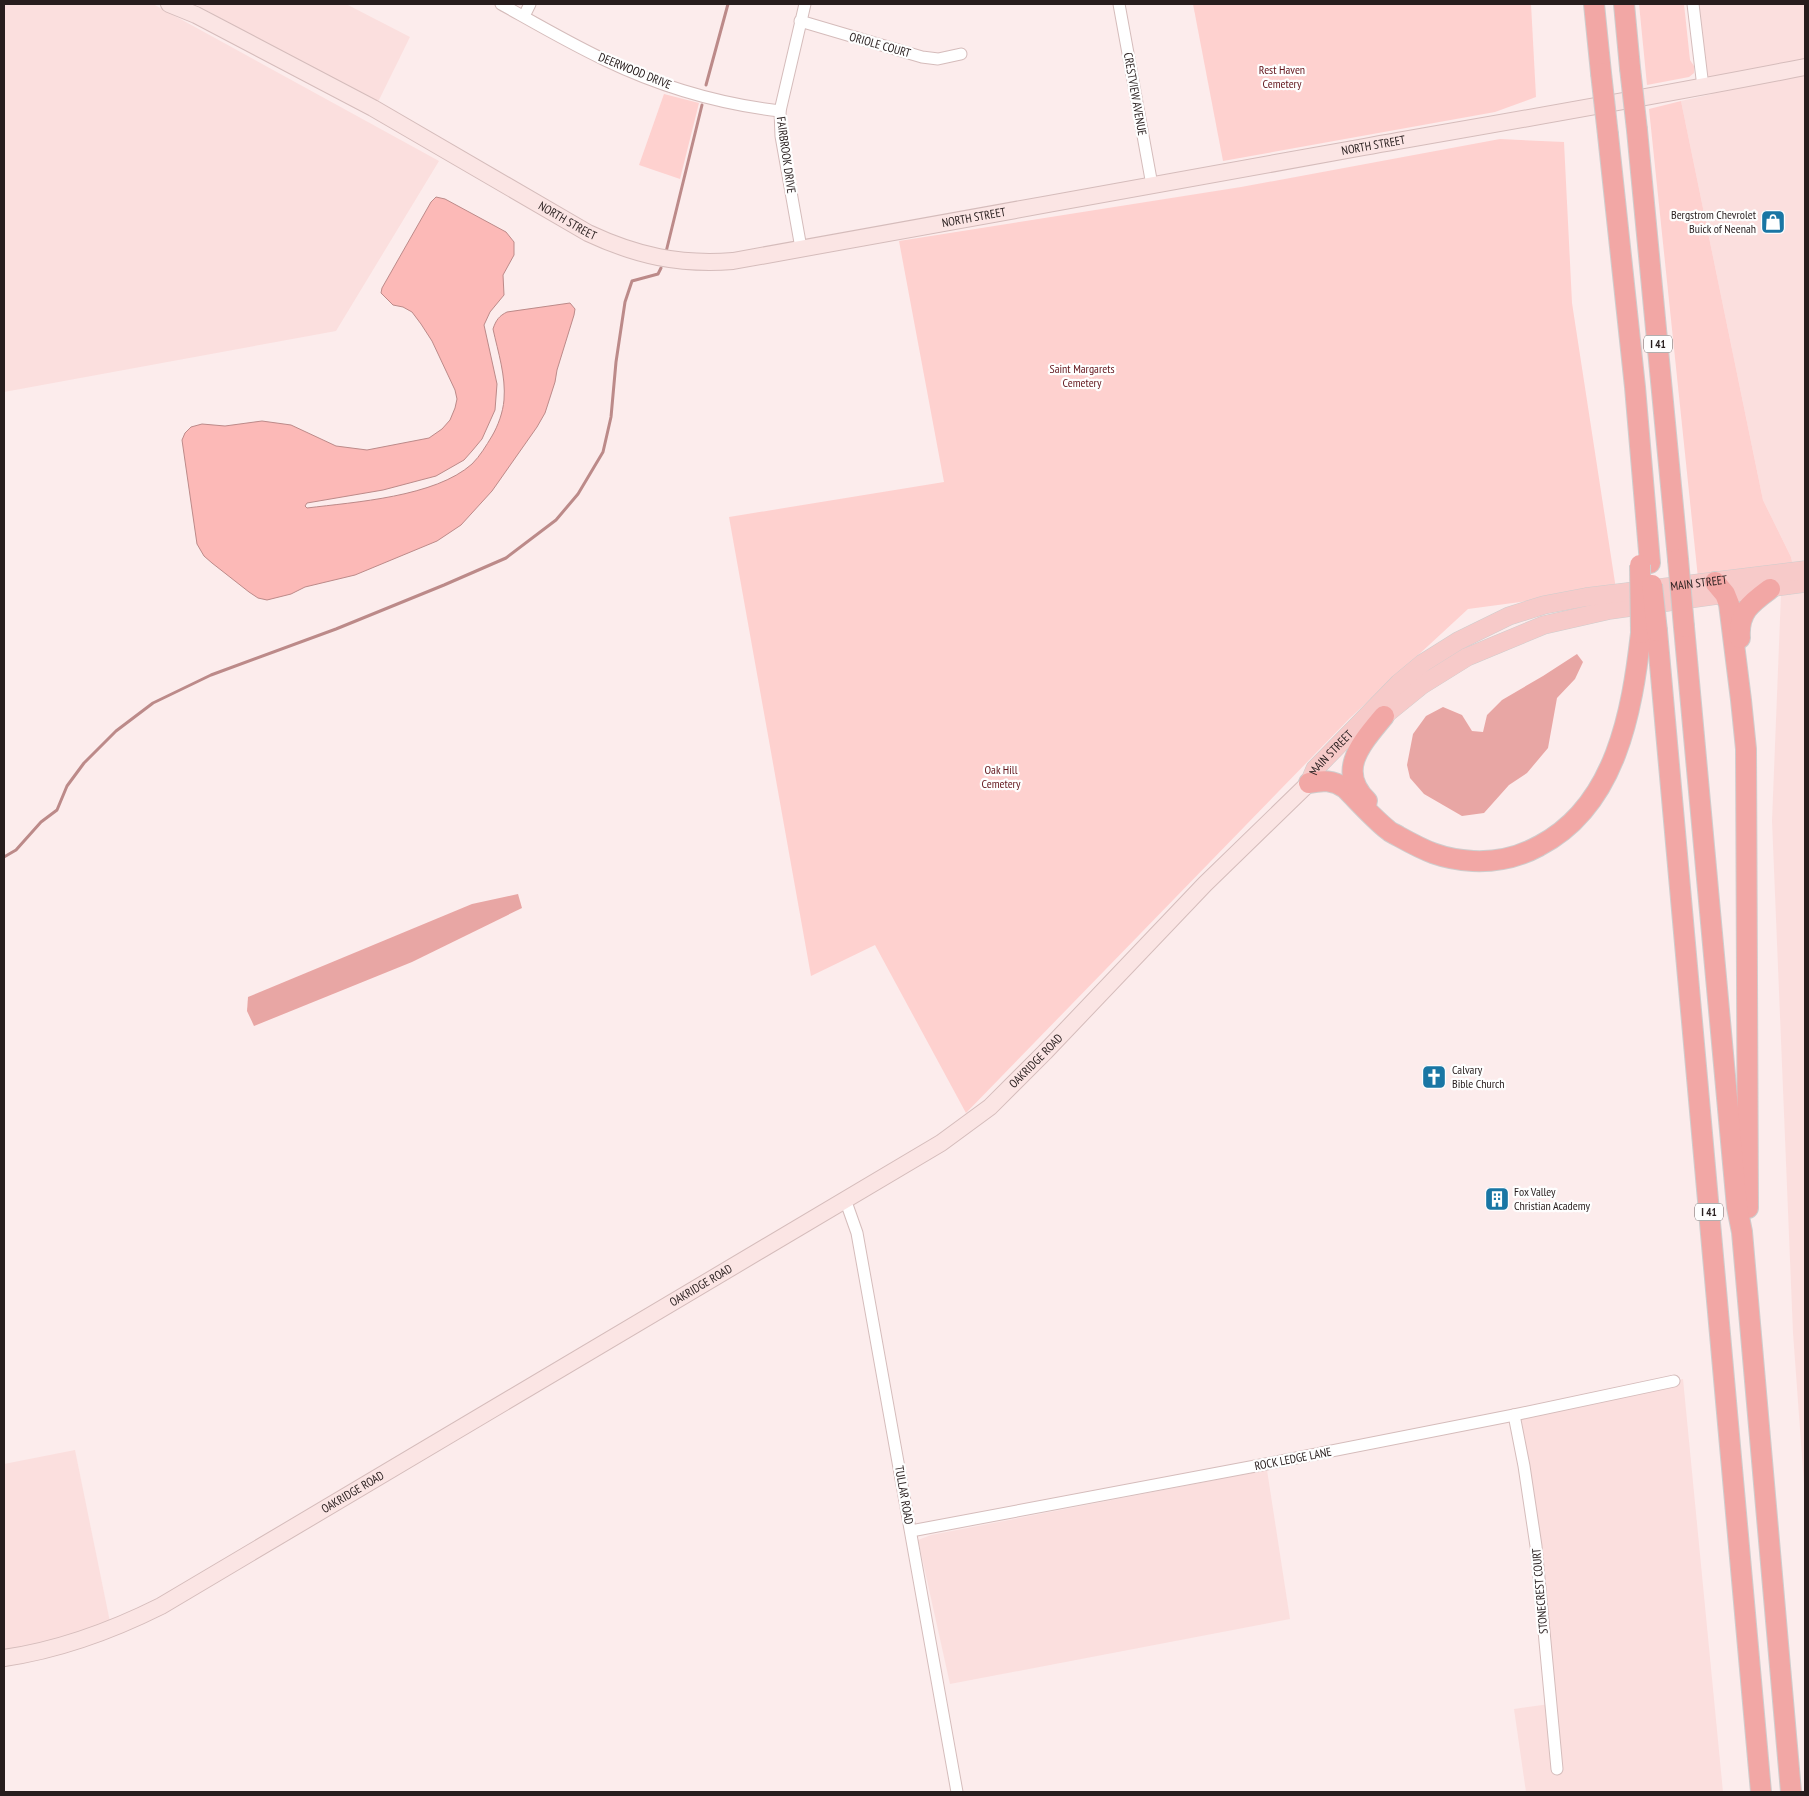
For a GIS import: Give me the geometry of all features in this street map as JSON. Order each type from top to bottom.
[{"type":"highway","name":"I 41","points":[[1594,4],[1635,387],[1649,632],[1761,1792]]},
{"type":"highway","name":"I 41","points":[[1624,4],[1678,559],[1736,1207],[1742,1232],[1791,1792]]},
{"type":"highway","points":[[1720,588],[1729,604],[1746,749],[1748,1206],[1742,1232]]},
{"type":"highway","points":[[1746,749],[1750,733],[1739,626],[1748,606],[1770,589]]},
{"type":"highway","points":[[1309,783],[1325,780],[1337,783],[1345,788],[1390,832],[1423,850],[1441,856],[1481,861],[1514,856],[1532,850],[1549,841],[1566,828],[1588,804],[1604,779],[1616,754],[1637,668],[1649,632]]},
{"type":"highway","points":[[1384,716],[1356,752],[1352,767],[1353,776],[1362,796],[1394,827],[1398,836]]},
{"type":"main road","name":"MAIN STREET","points":[[1309,783],[1322,775],[1364,732],[1384,716],[1422,686],[1468,657],[1544,625],[1805,570]]},
{"type":"main road","name":"MAIN STREET","points":[[1309,783],[1315,769],[1399,683],[1423,663],[1458,641],[1492,624],[1535,608],[1570,600],[1720,588],[1770,589],[1805,583]]},
{"type":"street","name":"NORTH STREET","points":[[169,4],[196,15],[373,108],[588,233],[611,244],[658,258],[682,262],[733,261],[1513,122],[1805,67]]},
{"type":"street","name":"NORTH STREET","points":[[182,4],[196,15]]},
{"type":"street","name":"DEERWOOD DRIVE","points":[[501,4],[604,60],[642,76],[704,96],[762,109],[780,111]]},
{"type":"street","points":[[524,16],[530,4]]},
{"type":"street","name":"FAIRBROOK DRIVE","points":[[801,248],[781,136],[780,111],[804,4]]},
{"type":"street","name":"CRESTVIEW AVENUE","points":[[1119,4],[1152,185]]},
{"type":"street","points":[[1693,4],[1703,87]]},
{"type":"street","name":"ORIOLE COURT","points":[[800,21],[922,57],[938,59],[961,54]]},
{"type":"street","name":"OAKRIDGE ROAD","points":[[4,1658],[54,1648],[89,1638],[132,1621],[161,1606],[941,1143],[990,1107],[1205,884],[1309,783]]},
{"type":"street","name":"TULLAR ROAD","points":[[845,1199],[857,1233],[956,1792]]},
{"type":"street","name":"ROCK LEDGE LANE","points":[[911,1531],[1181,1481],[1514,1415],[1674,1381]]},
{"type":"street","name":"STONECREST COURT","points":[[1514,1415],[1536,1546],[1557,1769]]},
{"type":"shaded area","points":[[4,4],[153,4],[439,161],[336,331],[4,392]]},
{"type":"shaded area","points":[[195,4],[346,4],[410,37],[377,104]]},
{"type":"shaded area","points":[[1699,4],[1805,4],[1805,564],[1793,566],[1791,557],[1763,500],[1681,101],[1712,94],[1706,68]]},
{"type":"shaded area","points":[[436,197],[445,199],[506,232],[514,242],[514,255],[503,275],[504,295],[490,312],[484,325],[497,384],[495,410],[482,439],[464,460],[436,476],[383,490],[307,503],[305,506],[307,508],[371,500],[416,491],[456,475],[472,464],[483,451],[494,432],[500,419],[503,405],[503,373],[493,329],[497,321],[507,312],[570,303],[575,309],[574,315],[545,413],[492,491],[461,525],[437,541],[355,575],[305,587],[291,594],[267,600],[258,598],[204,556],[197,544],[182,440],[185,433],[191,427],[202,424],[225,426],[262,421],[291,425],[336,446],[367,450],[429,438],[442,429],[450,420],[455,408],[457,399],[455,390],[432,341],[412,312],[403,307],[393,305],[381,293],[382,288],[431,202]]},
{"type":"shaded area","points":[[1805,590],[1805,1498],[1793,1333],[1772,821],[1781,594]]},
{"type":"shaded area","points":[[1577,654],[1583,662],[1575,679],[1557,698],[1548,748],[1527,773],[1509,785],[1484,813],[1462,816],[1424,794],[1410,778],[1407,765],[1413,734],[1426,716],[1443,707],[1462,715],[1472,731],[1483,732],[1487,715],[1502,700]]},
{"type":"shaded area","points":[[518,894],[522,908],[412,962],[254,1026],[247,1011],[248,997],[472,904]]},
{"type":"shaded area","points":[[1683,1379],[1723,1792],[1526,1792],[1514,1709],[1550,1704],[1541,1607],[1514,1415]]},
{"type":"shaded area","points":[[75,1450],[110,1622],[66,1638],[4,1650],[4,1464]]},
{"type":"shaded area","points":[[1267,1470],[1290,1619],[950,1684],[918,1540],[931,1535]]},
{"type":"green space","name":"Rest Haven Cemetery","points":[[1193,4],[1531,4],[1536,97],[1495,112],[1223,161]]},
{"type":"green space","points":[[1639,4],[1684,4],[1690,60],[1694,66],[1694,73],[1689,77],[1647,85]]},
{"type":"green space","points":[[664,94],[699,103],[680,179],[639,165]]},
{"type":"green space","points":[[1681,101],[1763,500],[1791,557],[1793,566],[1698,578],[1649,109]]},
{"type":"green space","name":"Oak Hill Cemetery","points":[[1500,139],[1564,142],[1572,303],[1616,589],[1468,609],[1350,718],[966,1113],[875,945],[811,976],[729,517],[944,482],[899,241],[1241,187]]},
{"type":"waterway","points":[[706,85],[728,4]]},
{"type":"waterway","points":[[666,252],[702,105]]},
{"type":"waterway","points":[[4,857],[16,850],[41,822],[57,810],[67,786],[84,763],[116,731],[153,703],[211,675],[336,629],[506,558],[556,520],[578,494],[603,452],[611,417],[616,362],[625,302],[632,281],[658,274],[661,268]]},
{"type":"place","name":"Bergstrom Chevrolet Buick of Neenah","points":[[1773,222]]},
{"type":"place","name":"Calvary Bible Church","points":[[1434,1077]]},
{"type":"place","name":"Fox Valley Christian Academy","points":[[1497,1199]]},
{"type":"park label","name":"Saint Margarets Cemetery","points":[[1082,376]]}]
